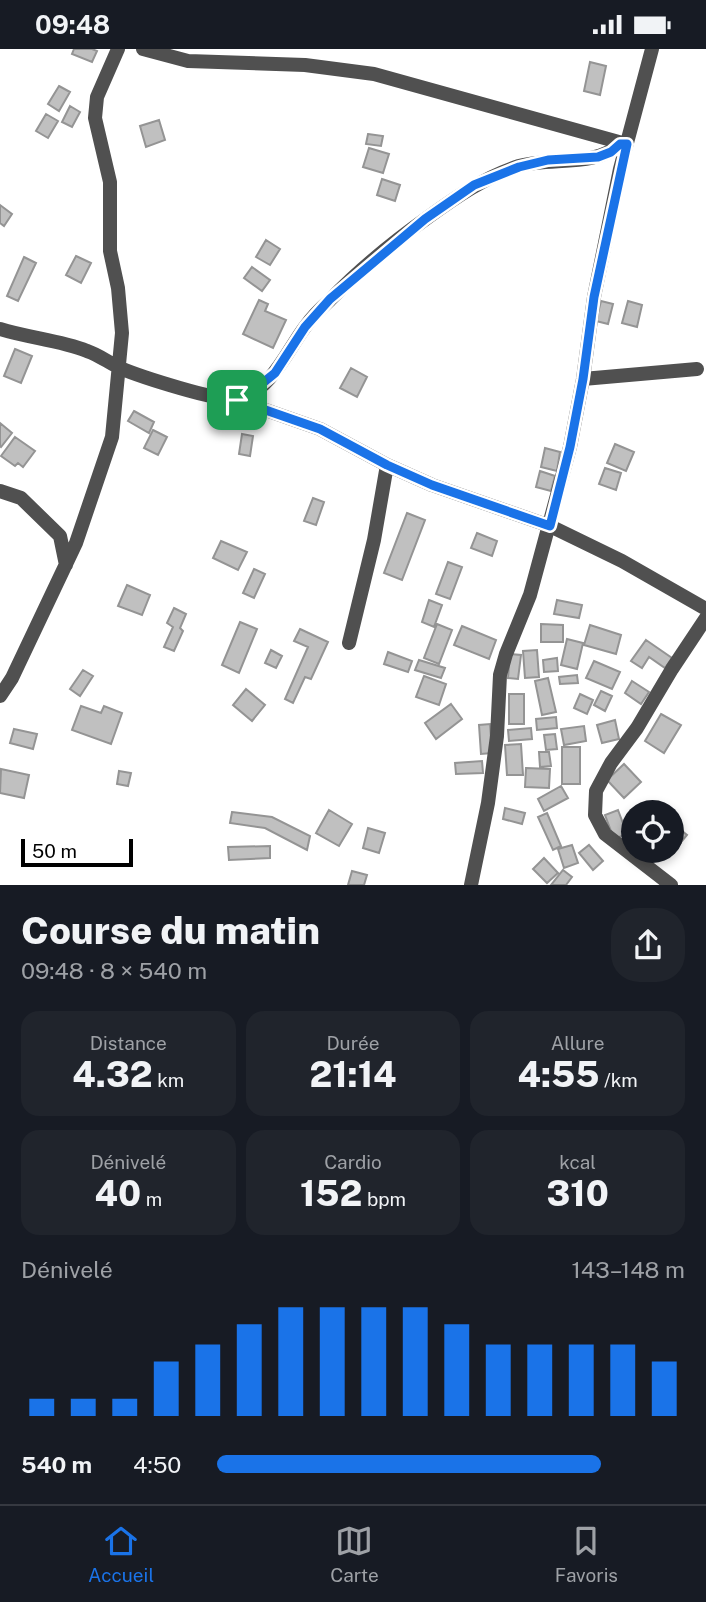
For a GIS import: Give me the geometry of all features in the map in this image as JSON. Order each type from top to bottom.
[{"type":"street","points":[[0,696],[12,677],[76,543],[112,437],[120,368],[121,309],[110,251],[110,182],[95,118],[97,97],[118,49]]},
{"type":"street","points":[[143,49],[188,61],[305,65],[374,74],[623,144]]},
{"type":"street","points":[[471,884],[488,803],[497,736],[500,675],[530,595],[570,447],[594,297],[623,144],[652,49]]},
{"type":"street","points":[[237,400],[275,373],[305,327],[330,299],[425,219],[474,185],[519,167],[548,160],[598,157],[623,144]]},
{"type":"street","points":[[0,329],[87,351],[120,368],[210,396],[237,400],[320,429],[387,465],[445,490],[550,526],[622,561],[706,609]]},
{"type":"street","points":[[583,379],[697,369]]},
{"type":"street","points":[[349,643],[374,540],[387,465]]},
{"type":"street","points":[[0,491],[21,498],[60,536],[66,565]]},
{"type":"street","points":[[671,884],[605,834],[595,815],[596,791],[611,763],[637,728],[706,618]]},
{"type":"building","points":[[74,49],[97,51],[92,62],[72,54]]},
{"type":"building","points":[[590,62],[606,66],[600,95],[584,91]]},
{"type":"building","points":[[59,86],[70,92],[59,111],[48,104]]},
{"type":"building","points":[[70,106],[80,112],[72,127],[62,122]]},
{"type":"building","points":[[46,114],[58,121],[48,138],[36,131]]},
{"type":"building","points":[[159,120],[165,140],[146,147],[140,126]]},
{"type":"building","points":[[368,134],[383,136],[381,146],[366,144]]},
{"type":"building","points":[[369,148],[389,154],[383,173],[363,167]]},
{"type":"building","points":[[382,179],[400,185],[395,201],[377,195]]},
{"type":"building","points":[[0,205],[12,214],[4,226],[0,223]]},
{"type":"building","points":[[266,240],[280,249],[270,265],[256,257]]},
{"type":"building","points":[[76,256],[91,263],[81,283],[66,275]]},
{"type":"building","points":[[24,257],[36,263],[18,301],[7,296]]},
{"type":"building","points":[[252,267],[270,280],[262,291],[244,278]]},
{"type":"building","points":[[259,300],[268,304],[265,311],[286,320],[273,348],[243,334]]},
{"type":"building","points":[[601,301],[613,304],[608,324],[596,321]]},
{"type":"building","points":[[628,301],[642,305],[637,327],[622,323]]},
{"type":"building","points":[[15,349],[32,356],[21,383],[4,376]]},
{"type":"building","points":[[351,368],[367,377],[357,397],[340,388]]},
{"type":"building","points":[[134,411],[154,422],[149,433],[128,421]]},
{"type":"building","points":[[0,423],[12,433],[1,447],[0,446]]},
{"type":"building","points":[[153,430],[167,437],[158,455],[144,448]]},
{"type":"building","points":[[242,434],[253,436],[250,456],[239,454]]},
{"type":"building","points":[[15,437],[35,451],[23,467],[18,463],[15,466],[1,456]]},
{"type":"building","points":[[615,444],[634,452],[626,471],[607,463]]},
{"type":"building","points":[[545,448],[560,452],[557,471],[541,467]]},
{"type":"building","points":[[605,468],[621,473],[616,490],[599,484]]},
{"type":"building","points":[[540,471],[555,476],[551,491],[536,487]]},
{"type":"building","points":[[313,498],[324,502],[316,525],[304,521]]},
{"type":"building","points":[[407,513],[425,520],[402,580],[384,573]]},
{"type":"building","points":[[477,533],[497,541],[492,556],[471,548]]},
{"type":"building","points":[[221,541],[247,552],[238,570],[213,558]]},
{"type":"building","points":[[448,562],[462,567],[450,599],[436,594]]},
{"type":"building","points":[[254,569],[265,574],[254,598],[243,593]]},
{"type":"building","points":[[127,585],[150,595],[142,615],[118,606]]},
{"type":"building","points":[[429,600],[442,605],[434,627],[422,622]]},
{"type":"building","points":[[557,600],[582,605],[579,618],[554,614]]},
{"type":"building","points":[[174,608],[186,614],[180,628],[183,631],[174,651],[164,647],[173,627],[167,623]]},
{"type":"building","points":[[240,622],[257,629],[239,673],[222,665]]},
{"type":"building","points":[[437,624],[452,630],[439,664],[424,658]]},
{"type":"building","points":[[541,624],[563,625],[563,642],[541,642]]},
{"type":"building","points":[[590,625],[621,635],[616,654],[584,645]]},
{"type":"building","points":[[462,626],[496,640],[489,659],[454,645]]},
{"type":"building","points":[[300,629],[328,642],[311,679],[305,677],[293,703],[285,699],[308,647],[294,641]]},
{"type":"building","points":[[567,639],[583,643],[577,669],[561,665]]},
{"type":"building","points":[[646,640],[672,658],[665,668],[649,657],[642,668],[631,661]]},
{"type":"building","points":[[271,650],[282,656],[276,668],[265,663]]},
{"type":"building","points":[[537,650],[539,677],[525,678],[523,651]]},
{"type":"building","points":[[388,652],[412,661],[408,672],[384,664]]},
{"type":"building","points":[[510,654],[521,655],[518,679],[508,678]]},
{"type":"building","points":[[557,658],[558,671],[544,672],[543,660]]},
{"type":"building","points":[[419,660],[445,668],[441,678],[415,670]]},
{"type":"building","points":[[594,661],[620,672],[612,689],[586,678]]},
{"type":"building","points":[[83,670],[93,676],[80,696],[70,689]]},
{"type":"building","points":[[577,675],[578,683],[560,684],[559,677]]},
{"type":"building","points":[[424,676],[446,684],[439,705],[416,697]]},
{"type":"building","points":[[548,678],[556,712],[542,715],[535,681]]},
{"type":"building","points":[[632,681],[649,692],[641,704],[625,693]]},
{"type":"building","points":[[246,689],[265,705],[252,721],[233,705]]},
{"type":"building","points":[[601,691],[612,696],[605,711],[594,705]]},
{"type":"building","points":[[509,694],[524,694],[524,724],[509,724]]},
{"type":"building","points":[[580,694],[593,700],[587,714],[574,708]]},
{"type":"building","points":[[451,704],[462,719],[436,739],[425,723]]},
{"type":"building","points":[[81,706],[101,713],[104,706],[122,713],[111,744],[72,730]]},
{"type":"building","points":[[661,714],[681,725],[664,753],[645,741]]},
{"type":"building","points":[[556,717],[557,728],[537,730],[536,719]]},
{"type":"building","points":[[615,720],[619,739],[602,743],[597,725]]},
{"type":"building","points":[[490,724],[492,753],[481,754],[479,725]]},
{"type":"building","points":[[584,726],[586,741],[564,745],[561,729]]},
{"type":"building","points":[[531,728],[532,739],[509,741],[508,730]]},
{"type":"building","points":[[14,729],[37,734],[33,749],[10,743]]},
{"type":"building","points":[[555,734],[557,749],[546,750],[544,735]]},
{"type":"building","points":[[521,744],[523,775],[507,775],[505,745]]},
{"type":"building","points":[[562,747],[580,747],[580,784],[562,784]]},
{"type":"building","points":[[539,752],[549,752],[551,766],[540,767]]},
{"type":"building","points":[[482,761],[483,773],[456,774],[455,763]]},
{"type":"building","points":[[624,764],[641,782],[624,798],[607,780]]},
{"type":"building","points":[[526,768],[550,769],[549,788],[525,787]]},
{"type":"building","points":[[1,769],[29,775],[24,798],[0,793]]},
{"type":"building","points":[[119,771],[131,773],[128,786],[117,784]]},
{"type":"building","points":[[561,786],[568,798],[544,811],[538,799]]},
{"type":"building","points":[[505,808],[525,813],[522,824],[503,819]]},
{"type":"building","points":[[329,810],[352,824],[339,846],[316,833]]},
{"type":"building","points":[[618,810],[621,836],[614,839],[605,815]]},
{"type":"building","points":[[232,812],[272,817],[310,836],[307,850],[265,828],[230,823]]},
{"type":"building","points":[[547,813],[561,846],[553,850],[538,817]]},
{"type":"building","points":[[368,828],[385,833],[379,853],[363,848]]},
{"type":"building","points":[[572,845],[578,863],[564,868],[558,849]]},
{"type":"building","points":[[589,845],[603,861],[593,870],[579,853]]},
{"type":"building","points":[[270,846],[270,858],[229,860],[228,847]]},
{"type":"building","points":[[544,858],[558,873],[547,883],[533,869]]},
{"type":"building","points":[[563,870],[572,877],[566,885],[551,885]]},
{"type":"building","points":[[352,871],[367,875],[364,885],[348,885]]},
{"type":"route","points":[[620,144],[627,144],[594,297],[570,447],[550,526],[432,485],[387,465],[320,429],[237,400],[275,373],[305,327],[330,299],[425,219],[474,185],[519,167],[548,160],[598,157],[611,152],[620,144]]}]
